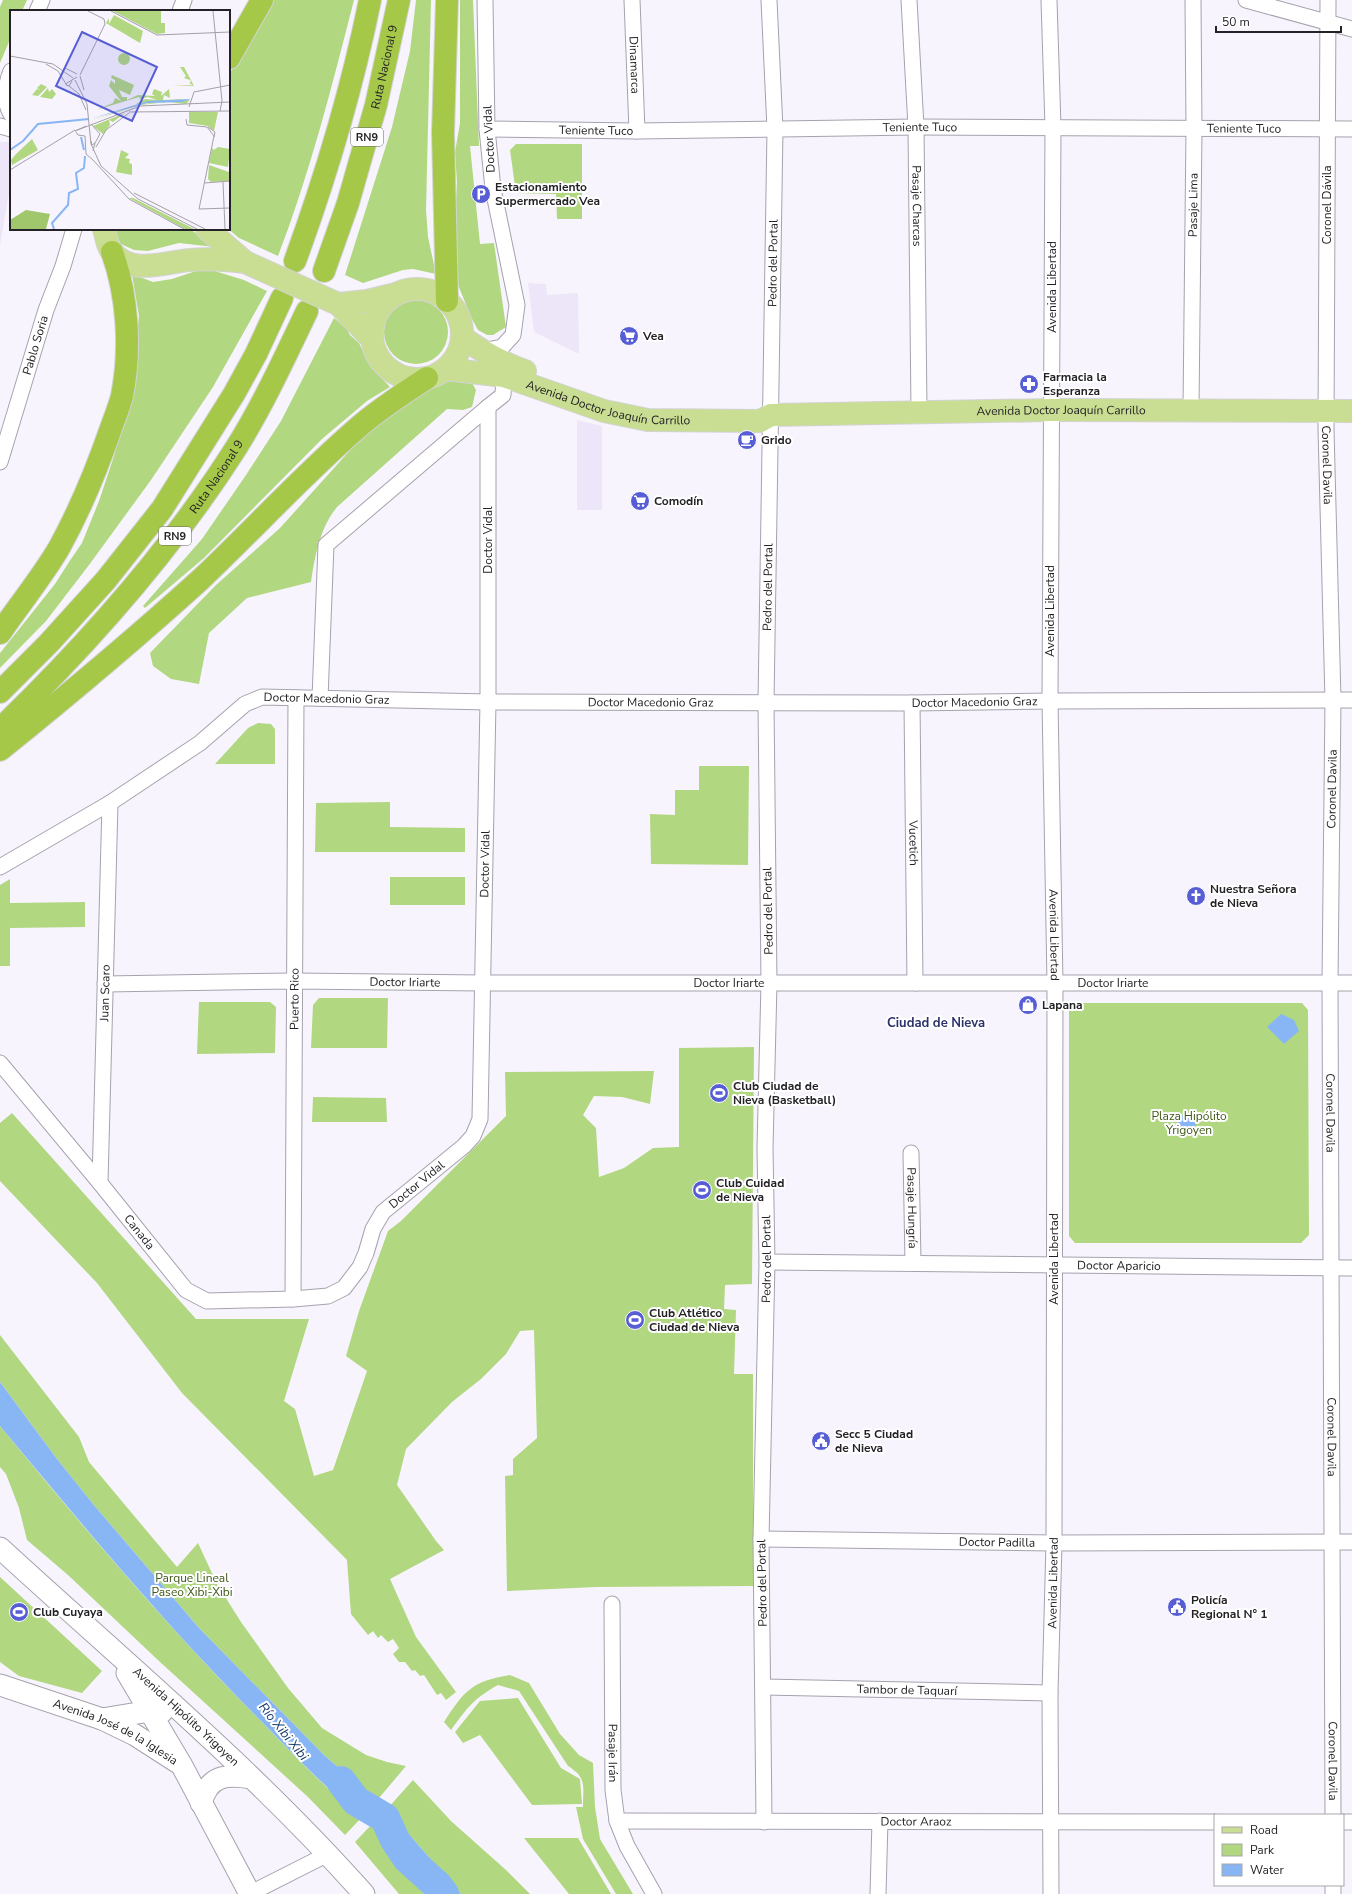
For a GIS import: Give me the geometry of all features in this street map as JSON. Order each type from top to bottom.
[{"type":"highway","points":[[230,56],[262,0]]},
{"type":"highway","name":"RN9","points":[[295,261],[318,196],[347,100],[370,0]]},
{"type":"highway","name":"Ruta Nacional 9","points":[[324,271],[348,203],[376,105],[399,0]]},
{"type":"highway","points":[[447,0],[443,132],[447,301]]},
{"type":"highway","points":[[0,633],[58,549],[83,503],[122,396],[126,356],[125,314],[117,266],[112,252]]},
{"type":"highway","name":"RN9","points":[[0,692],[49,644],[106,580],[162,509],[234,394],[256,354],[282,298]]},
{"type":"highway","name":"Ruta Nacional 9","points":[[0,730],[80,647],[166,548],[236,448],[252,420],[307,311]]},
{"type":"highway","points":[[0,750],[85,680],[200,579],[354,430],[399,396],[436,373]]},
{"type":"main road","points":[[104,230],[112,252],[126,262],[146,267],[211,258],[245,262]]},
{"type":"main road","points":[[208,230],[245,262],[338,304],[372,339]]},
{"type":"main road","points":[[338,304],[367,301],[396,294],[409,289],[423,289],[436,293],[447,301],[456,311],[461,323],[462,337],[454,360],[436,373],[414,379],[402,376],[391,370],[382,362],[376,351],[372,339],[373,326],[377,313],[386,302],[396,294]]},
{"type":"main road","name":"Avenida Doctor Joaquín Carrillo","points":[[462,337],[482,351],[512,367],[606,400],[642,408],[760,410],[771,415],[1191,409],[1352,411]]},
{"type":"main road","name":"Avenida Doctor Joaquín Carrillo","points":[[436,373],[504,376],[604,411],[648,420],[760,421],[771,415]]},
{"type":"main road","name":"Avenida Hipólito Yrigoyen","points":[[0,1548],[203,1731],[328,1854],[364,1894]]},
{"type":"main road","points":[[117,1655],[181,1764]]},
{"type":"main road","name":"Avenida José de la Iglesia","points":[[0,1685],[102,1719],[135,1735],[181,1764],[249,1894]]},
{"type":"main road","points":[[102,1719],[150,1711],[174,1715],[203,1731]]},
{"type":"main road","points":[[201,1803],[209,1786],[223,1777],[231,1775],[251,1778]]},
{"type":"street","points":[[37,10],[42,0]]},
{"type":"street","points":[[180,10],[184,0]]},
{"type":"street","name":"Doctor Vidal","points":[[482,351],[502,347],[513,335],[517,305],[493,189],[487,129],[485,0]]},
{"type":"street","name":"Dinamarca","points":[[632,0],[637,130]]},
{"type":"street","name":"Pedro del Portal","points":[[764,1822],[764,1687],[761,1539],[767,1262],[765,1148],[769,983],[766,703],[775,129],[769,0]]},
{"type":"street","name":"Pasaje Charcas","points":[[909,0],[916,127],[919,412]]},
{"type":"street","name":"Avenida Libertad","points":[[1049,0],[1053,127],[1050,701],[1055,983],[1054,1543],[1050,1693],[1051,1894]]},
{"type":"street","name":"Pasaje Lima","points":[[1191,409],[1194,129],[1193,0]]},
{"type":"street","points":[[1246,0],[1352,29]]},
{"type":"street","name":"Coronel Dávila","points":[[1327,411],[1328,0]]},
{"type":"street","points":[[10,73],[6,82],[7,109],[10,113]]},
{"type":"street","points":[[0,126],[10,130]]},
{"type":"street","name":"Teniente Tuco","points":[[487,129],[637,130],[916,127],[1352,129]]},
{"type":"street","name":"Pablo Soria","points":[[0,462],[4,434],[46,310],[63,266],[74,230]]},
{"type":"street","points":[[320,698],[326,545],[503,395],[504,376]]},
{"type":"street","name":"Doctor Vidal","points":[[328,1296],[344,1288],[360,1267],[366,1253],[372,1229],[383,1212],[464,1146],[473,1136],[480,1119],[488,702],[488,407]]},
{"type":"street","name":"Coronel Davila","points":[[1327,411],[1333,700],[1330,983],[1333,1814]]},
{"type":"street","name":"Doctor Macedonio Graz","points":[[0,868],[110,803],[200,743],[245,704],[262,697],[488,702],[766,703],[1352,700]]},
{"type":"street","name":"Puerto Rico","points":[[292,1299],[296,698]]},
{"type":"street","name":"Vucetich","points":[[912,703],[915,983]]},
{"type":"street","name":"Juan Scaro","points":[[100,1183],[110,803]]},
{"type":"street","name":"Doctor Iriarte","points":[[105,984],[294,981],[483,983],[1352,983]]},
{"type":"street","name":"Canada","points":[[0,1063],[100,1183],[186,1290],[207,1301],[292,1299],[328,1296]]},
{"type":"street","name":"Pasaje Hungría","points":[[911,1153],[913,1263]]},
{"type":"street","name":"Doctor Aparicio","points":[[767,1262],[1352,1268]]},
{"type":"street","name":"Doctor Padilla","points":[[761,1539],[1054,1543],[1352,1542]]},
{"type":"street","name":"Pasaje Irán","points":[[612,1604],[613,1790],[617,1821],[627,1846],[654,1894]]},
{"type":"street","name":"Tambor de Taquarí","points":[[764,1687],[1050,1693]]},
{"type":"street","name":"Doctor Araoz","points":[[617,1821],[880,1821],[1050,1823],[1214,1822]]},
{"type":"street","points":[[878,1894],[880,1821]]},
{"type":"street","points":[[249,1894],[328,1854]]},
{"type":"shaded area","points":[[0,142],[10,142],[10,194],[0,245]]},
{"type":"shaded area","points":[[528,283],[546,284],[547,295],[578,293],[579,354],[534,332]]},
{"type":"shaded area","points":[[577,420],[602,426],[602,510],[577,510]]},
{"type":"green space","points":[[3,0],[27,0],[22,10],[10,10],[10,39],[0,63],[0,7]]},
{"type":"green space","points":[[270,0],[354,0],[329,97],[310,161],[290,225],[278,256],[239,238],[229,230],[230,73]]},
{"type":"green space","points":[[416,0],[431,0],[426,210],[428,237],[436,274],[413,269],[403,270],[363,283],[345,275],[392,127],[410,51]]},
{"type":"green space","points":[[460,0],[473,0],[479,146],[470,146],[480,244],[494,243],[506,327],[493,335],[487,335],[478,330],[472,319],[458,285],[453,254],[457,183],[455,152],[460,123]]},
{"type":"green space","points":[[516,144],[582,144],[582,219],[557,219],[556,194],[516,193],[510,150]]},
{"type":"green space","points":[[113,230],[191,230],[215,247],[179,243],[148,251],[134,250],[121,244]]},
{"type":"green space","points":[[205,268],[244,280],[267,291],[213,387],[151,480],[46,621],[0,668],[0,653],[55,584],[82,543],[99,501],[114,456],[133,374],[139,316],[132,274],[153,282],[172,279]]},
{"type":"green space","points":[[410,300],[422,300],[439,309],[446,320],[448,332],[446,344],[439,355],[422,364],[410,364],[398,359],[389,350],[384,338],[384,326],[389,314],[398,305]]},
{"type":"green space","points":[[334,318],[346,328],[350,335],[359,343],[371,367],[390,387],[367,401],[322,439],[204,558],[145,608],[143,606],[202,539],[246,475],[281,421]]},
{"type":"green space","points":[[463,379],[472,383],[476,390],[472,407],[463,410],[447,409],[337,507],[331,515],[319,542],[311,582],[247,598],[209,633],[199,684],[171,679],[153,666],[150,653],[216,585],[280,528],[362,437],[426,389],[452,380]]},
{"type":"green space","points":[[258,723],[271,724],[275,729],[275,764],[215,764],[248,728]]},
{"type":"green space","points":[[699,766],[749,766],[748,865],[651,864],[650,814],[675,815],[675,790],[699,790]]},
{"type":"green space","points":[[390,802],[390,827],[465,828],[465,852],[315,852],[316,803]]},
{"type":"green space","points":[[390,877],[465,877],[465,905],[390,905]]},
{"type":"green space","points":[[10,879],[10,903],[85,902],[85,927],[10,928],[10,966],[0,966],[0,885]]},
{"type":"green space","points":[[319,998],[388,998],[387,1048],[311,1048],[313,1005]]},
{"type":"green space","points":[[199,1002],[270,1002],[276,1007],[275,1053],[197,1054]]},
{"type":"green space","name":"Plaza Hipólito Yrigoyen","points":[[1077,1003],[1302,1003],[1308,1010],[1309,1235],[1301,1243],[1075,1243],[1069,1236],[1069,1011]]},
{"type":"green space","points":[[754,1047],[752,1284],[725,1285],[724,1309],[736,1310],[734,1374],[753,1374],[753,1586],[596,1587],[507,1591],[505,1476],[513,1475],[513,1459],[537,1438],[534,1330],[520,1331],[506,1354],[481,1379],[452,1402],[406,1449],[397,1485],[436,1541],[444,1550],[390,1579],[416,1637],[456,1692],[446,1700],[441,1693],[437,1695],[424,1675],[420,1676],[415,1670],[412,1671],[405,1662],[399,1662],[393,1654],[399,1648],[393,1639],[388,1642],[381,1635],[378,1638],[373,1631],[368,1635],[351,1614],[347,1560],[182,1393],[97,1283],[0,1181],[0,1123],[12,1113],[196,1319],[309,1319],[284,1401],[295,1409],[314,1476],[333,1470],[367,1371],[346,1356],[359,1311],[388,1231],[401,1221],[506,1116],[505,1072],[654,1071],[650,1104],[622,1097],[594,1096],[583,1115],[596,1128],[599,1177],[624,1168],[653,1148],[679,1147],[679,1048]]},
{"type":"green space","points":[[313,1097],[386,1098],[387,1122],[312,1122]]},
{"type":"green space","name":"Parque Lineal Paseo Xibi-Xibi","points":[[0,1335],[79,1437],[89,1462],[177,1567],[198,1543],[217,1584],[241,1622],[288,1688],[322,1728],[366,1755],[406,1766],[379,1798],[361,1787],[325,1756],[199,1628],[93,1504],[57,1459],[0,1382]]},
{"type":"green space","name":"Parque Lineal Paseo Xibi-Xibi","points":[[0,1426],[94,1539],[191,1649],[309,1770],[362,1817],[345,1835],[308,1797],[160,1662],[68,1575],[27,1540],[19,1508],[6,1474],[0,1467]]},
{"type":"green space","name":"Club Cuyaya","points":[[0,1577],[102,1671],[82,1693],[19,1676],[0,1662]]},
{"type":"green space","points":[[510,1675],[529,1683],[560,1734],[579,1755],[593,1763],[595,1807],[600,1839],[633,1894],[616,1894],[583,1839],[576,1807],[583,1807],[583,1783],[581,1778],[568,1766],[519,1691],[498,1685],[477,1699],[462,1715],[451,1730],[444,1722],[457,1702],[470,1689],[478,1684],[497,1677]]},
{"type":"green space","points":[[518,1698],[561,1768],[580,1779],[582,1804],[532,1805],[480,1735],[463,1743],[455,1732],[480,1701]]},
{"type":"green space","points":[[413,1780],[451,1821],[506,1870],[530,1894],[461,1894],[387,1809]]},
{"type":"green space","points":[[373,1823],[424,1894],[399,1894],[355,1842]]},
{"type":"green space","points":[[524,1838],[578,1838],[611,1894],[569,1894]]},
{"type":"water","points":[[1281,1014],[1294,1020],[1299,1031],[1284,1044],[1267,1027]]},
{"type":"water","points":[[1187,1114],[1193,1117],[1196,1123],[1193,1129],[1187,1132],[1181,1129],[1178,1123],[1181,1117]]},
{"type":"water","points":[[0,1382],[57,1459],[93,1504],[199,1628],[325,1756],[361,1787],[379,1798],[362,1817],[310,1770],[193,1650],[95,1539],[0,1426]]},
{"type":"water","points":[[387,1809],[461,1894],[424,1894],[373,1823]]},
{"type":"waterway","name":"Río Xibi Xibi","points":[[341,1781],[356,1801],[385,1818],[395,1840],[407,1858],[438,1886],[444,1894]]},
{"type":"place","name":"Estacionamiento Supermercado Vea","points":[[481,194]]},
{"type":"place","name":"Vea","points":[[629,336]]},
{"type":"place","name":"Farmacia la Esperanza","points":[[1029,384]]},
{"type":"place","name":"Grido","points":[[747,440]]},
{"type":"place","name":"Comodín","points":[[640,501]]},
{"type":"place","name":"Nuestra Señora de Nieva","points":[[1196,896]]},
{"type":"place","name":"Lapana","points":[[1028,1005]]},
{"type":"place","name":"Club Ciudad de Nieva (Basketball)","points":[[719,1093]]},
{"type":"place","name":"Club Cuidad de Nieva","points":[[702,1190]]},
{"type":"place","name":"Club Atlético Ciudad de Nieva","points":[[635,1320]]},
{"type":"place","name":"Secc 5 Ciudad de Nieva","points":[[821,1441]]},
{"type":"place","name":"Policía Regional N° 1","points":[[1177,1607]]},
{"type":"place","name":"Club Cuyaya","points":[[19,1612]]},
{"type":"district","name":"Ciudad de Nieva","points":[[936,1022]]}]
